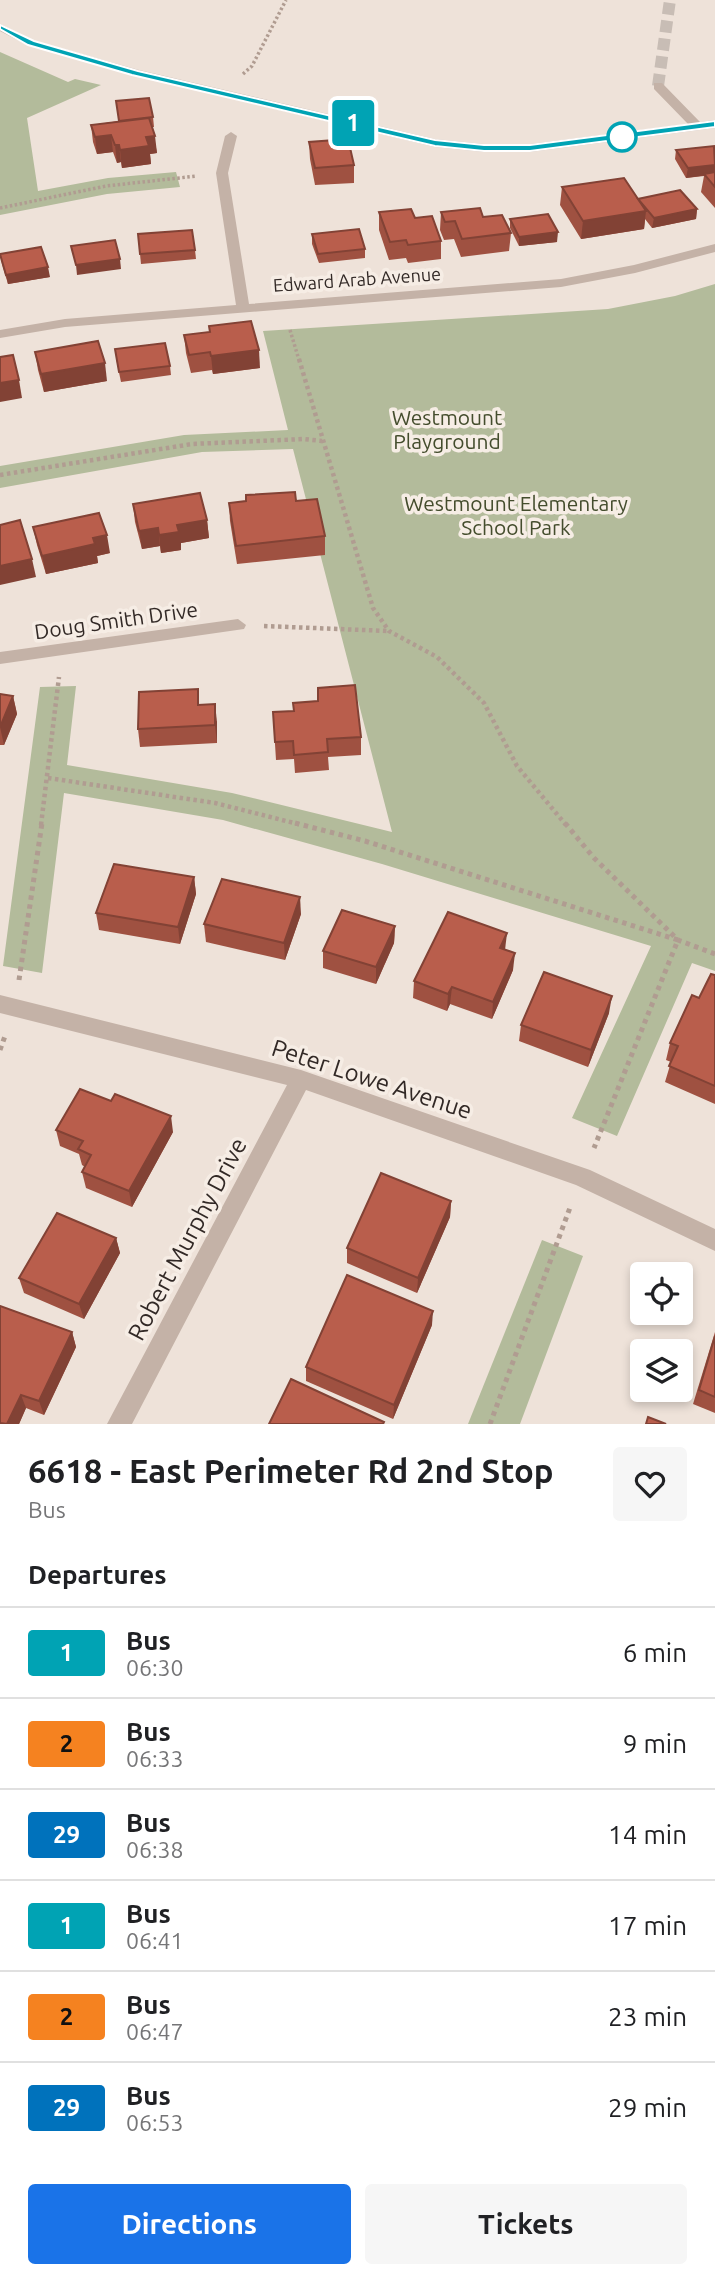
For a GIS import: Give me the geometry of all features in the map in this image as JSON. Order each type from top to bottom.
[{"type":"street","points":[[0,27],[31,43],[217,93],[435,143],[484,148],[530,148],[715,124]]},
{"type":"street","points":[[658,86],[698,127]]},
{"type":"street","points":[[231,136],[222,173],[243,307]]},
{"type":"street","name":"Edward Arab Avenue","points":[[0,334],[65,323],[561,283],[635,269],[715,247]]},
{"type":"street","name":"Doug Smith Drive","points":[[0,658],[62,652],[238,625]]},
{"type":"street","name":"Peter Lowe Avenue","points":[[8,1006],[301,1079],[582,1177],[715,1240]]},
{"type":"street","name":"Robert Murphy Drive","points":[[119,1424],[301,1079]]},
{"type":"path","points":[[217,93],[251,66],[286,0]]},
{"type":"path","points":[[0,208],[106,186],[222,173]]},
{"type":"path","points":[[283,305],[373,608],[389,631]]},
{"type":"path","points":[[0,475],[192,444],[304,439],[323,441]]},
{"type":"path","points":[[238,625],[389,631],[437,657],[484,704],[517,766],[594,858],[678,940]]},
{"type":"path","points":[[8,1006],[48,778],[62,652]]},
{"type":"path","points":[[48,778],[215,803],[365,841],[715,954]]},
{"type":"green space","points":[[0,52],[68,82],[75,79],[101,85],[27,118],[38,191],[108,178],[176,172],[180,187],[107,194],[0,215]]},
{"type":"green space","name":"Westmount Elementary School Park","points":[[715,284],[715,971],[692,963],[617,1136],[572,1118],[651,946],[382,864],[223,820],[64,793],[42,973],[3,966],[40,687],[76,686],[67,765],[232,793],[392,832],[293,449],[202,452],[0,488],[0,466],[184,435],[288,430],[263,331],[608,309],[675,296]]},
{"type":"green space","points":[[542,1240],[583,1256],[520,1424],[468,1424]]},
{"type":"building","points":[[149,98],[153,117],[119,121],[116,101]]},
{"type":"building","points":[[149,118],[155,136],[146,137],[149,146],[120,150],[111,135],[95,137],[91,125]]},
{"type":"building","points":[[348,139],[354,165],[315,168],[309,142]]},
{"type":"building","points":[[714,146],[715,165],[688,168],[676,150]]},
{"type":"building","points":[[715,172],[715,187],[704,174]]},
{"type":"building","points":[[624,178],[646,211],[583,221],[562,187]]},
{"type":"building","points":[[680,190],[697,209],[654,218],[638,199]]},
{"type":"building","points":[[480,208],[483,217],[502,215],[511,233],[462,239],[455,221],[445,222],[441,212]]},
{"type":"building","points":[[411,209],[415,218],[432,216],[441,241],[408,245],[406,240],[390,242],[379,212]]},
{"type":"building","points":[[548,214],[558,232],[519,237],[510,219]]},
{"type":"building","points":[[359,229],[365,249],[318,254],[312,234]]},
{"type":"building","points":[[192,230],[195,250],[140,254],[138,234]]},
{"type":"building","points":[[115,240],[120,259],[76,265],[71,246]]},
{"type":"building","points":[[41,247],[48,267],[6,275],[0,254]]},
{"type":"building","points":[[251,321],[259,350],[211,356],[210,352],[189,355],[184,335],[210,332],[209,326]]},
{"type":"building","points":[[98,341],[105,363],[41,374],[35,352]]},
{"type":"building","points":[[165,343],[170,366],[119,372],[115,349]]},
{"type":"building","points":[[13,355],[19,380],[0,383],[0,357]]},
{"type":"building","points":[[295,492],[296,501],[317,499],[325,536],[236,546],[229,503],[246,501],[246,495]]},
{"type":"building","points":[[200,493],[207,520],[177,525],[179,532],[159,535],[158,528],[139,531],[133,504]]},
{"type":"building","points":[[99,513],[107,535],[93,538],[95,544],[42,556],[33,527]]},
{"type":"building","points":[[20,520],[32,559],[0,566],[0,525]]},
{"type":"building","points":[[355,685],[361,737],[327,739],[328,752],[294,755],[293,741],[275,742],[273,712],[294,711],[293,703],[318,701],[318,688]]},
{"type":"building","points":[[198,689],[198,705],[215,704],[215,725],[138,729],[139,692]]},
{"type":"building","points":[[0,694],[13,696],[0,727]]},
{"type":"building","points":[[114,864],[194,877],[178,927],[96,913]]},
{"type":"building","points":[[222,879],[300,897],[284,943],[204,924]]},
{"type":"building","points":[[342,910],[395,926],[376,967],[323,951]]},
{"type":"building","points":[[448,912],[507,933],[500,948],[515,953],[493,1002],[452,987],[448,994],[414,981]]},
{"type":"building","points":[[544,972],[612,996],[591,1050],[521,1025]]},
{"type":"building","points":[[711,974],[715,975],[715,1086],[669,1066],[678,1046],[670,1043],[692,995],[699,998]]},
{"type":"building","points":[[80,1089],[111,1101],[115,1094],[171,1116],[129,1191],[82,1172],[91,1155],[78,1149],[83,1141],[56,1130]]},
{"type":"building","points":[[381,1173],[451,1201],[418,1278],[347,1248]]},
{"type":"building","points":[[57,1213],[116,1238],[79,1304],[19,1278]]},
{"type":"building","points":[[347,1275],[433,1311],[394,1405],[306,1367]]},
{"type":"building","points":[[0,1306],[72,1332],[39,1401],[21,1395],[7,1424],[0,1423]]},
{"type":"building","points":[[715,1336],[715,1397],[699,1390]]},
{"type":"building","points":[[291,1379],[384,1422],[269,1424]]},
{"type":"building","points":[[648,1417],[666,1424],[646,1424]]},
{"type":"tunnel","points":[[658,86],[670,0]]},
{"type":"bus line","name":"1","points":[[0,27],[31,43],[136,73],[435,143],[484,148],[530,148],[715,124]]},
{"type":"park label","name":"Westmount Playground","points":[[447,429]]}]
